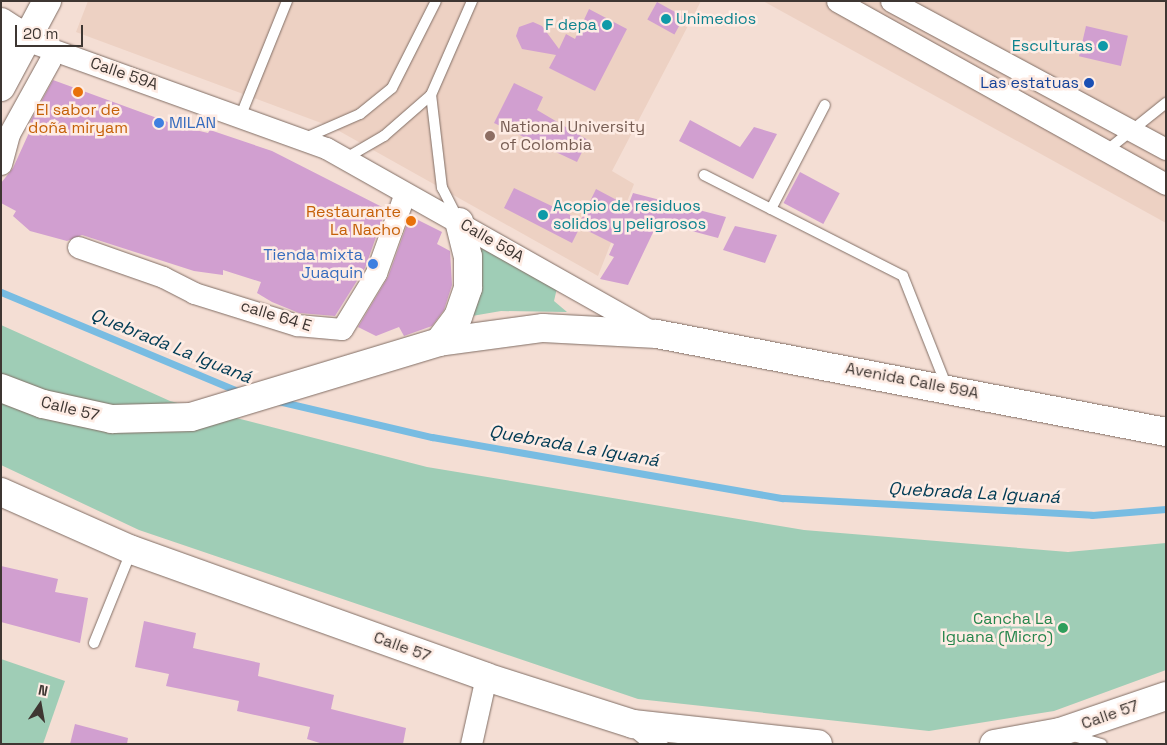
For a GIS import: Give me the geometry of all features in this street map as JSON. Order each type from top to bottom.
[{"type":"main road","points":[[1,87],[47,1]]},
{"type":"main road","points":[[1,22],[12,27],[16,37],[1,80]]},
{"type":"main road","points":[[439,342],[458,317],[468,288],[468,258],[459,222]]},
{"type":"main road","points":[[439,342],[543,328],[657,334]]},
{"type":"main road","name":"Avenida Calle 59A","points":[[657,334],[947,388],[1166,432]]},
{"type":"main road","name":"Calle 57","points":[[1,388],[43,404],[112,419],[191,417],[439,342]]},
{"type":"main road","name":"Calle 57","points":[[1,492],[132,550],[486,677],[633,724],[818,744]]},
{"type":"main road","name":"Calle 57","points":[[994,744],[1060,732],[1166,696]]},
{"type":"street","points":[[837,1],[1166,184]]},
{"type":"street","points":[[891,1],[1134,130],[1166,149]]},
{"type":"street","name":"Calle 59A","points":[[26,40],[304,138],[346,158],[657,334]]},
{"type":"street","points":[[1,164],[9,134],[50,60]]},
{"type":"street","name":"calle 64 E","points":[[78,247],[163,277],[194,293],[224,299],[272,318],[322,329],[342,329],[376,273],[402,201]]},
{"type":"street","points":[[471,744],[486,677]]},
{"type":"street","points":[[633,724],[657,744]]},
{"type":"lane","points":[[304,138],[360,114],[392,88],[436,1]]},
{"type":"lane","points":[[346,158],[384,136],[431,95],[472,1]]},
{"type":"lane","points":[[241,115],[285,6]]},
{"type":"lane","points":[[431,95],[442,188],[459,222]]},
{"type":"lane","points":[[1106,151],[1166,103]]},
{"type":"lane","points":[[771,209],[825,105]]},
{"type":"lane","points":[[704,175],[903,276],[947,388]]},
{"type":"lane","points":[[94,644],[132,550]]},
{"type":"lane","points":[[1060,732],[1102,744]]},
{"type":"shaded area","name":"National University of Colombia","points":[[88,1],[701,1],[612,171],[634,184],[598,276],[332,127],[76,32]]},
{"type":"shaded area","points":[[763,1],[1166,1],[1166,223]]},
{"type":"green space","points":[[477,246],[557,288],[554,301],[567,312],[501,311],[472,316],[482,284]]},
{"type":"green space","points":[[1,325],[170,401],[427,467],[804,530],[1068,552],[1166,543],[1166,670],[1054,711],[929,731],[638,699],[139,530],[1,465]]},
{"type":"green space","points":[[1,659],[65,681],[43,744],[1,744]]},
{"type":"building","name":"Unimedios","points":[[657,2],[684,17],[674,35],[647,19]]},
{"type":"building","points":[[589,9],[627,29],[595,91],[549,68],[556,55],[522,49],[516,36],[519,27],[533,22],[542,26],[559,49],[566,34],[575,39]]},
{"type":"building","name":"Esculturas","points":[[1086,26],[1128,36],[1121,66],[1079,56]]},
{"type":"building","points":[[53,80],[179,126],[208,133],[210,130],[272,151],[386,209],[365,268],[335,316],[299,313],[272,302],[257,293],[261,282],[223,270],[223,275],[194,271],[82,235],[67,241],[30,231],[13,216],[16,211],[1,203],[1,183],[13,168],[33,124],[30,122]]},
{"type":"building","points":[[514,83],[543,97],[537,110],[588,140],[577,162],[494,123]]},
{"type":"building","points":[[690,120],[740,147],[754,127],[777,134],[753,179],[679,141]]},
{"type":"building","points":[[800,172],[840,193],[823,224],[784,203]]},
{"type":"building","points":[[514,188],[581,220],[596,189],[628,206],[633,193],[726,217],[718,238],[658,222],[628,285],[600,279],[614,257],[609,255],[614,244],[580,227],[572,243],[504,208]]},
{"type":"building","points":[[410,216],[442,232],[437,244],[450,251],[452,285],[444,310],[432,326],[404,336],[399,327],[376,336],[358,327],[388,277]]},
{"type":"building","points":[[735,226],[777,235],[765,263],[723,250]]},
{"type":"building","points":[[1,566],[58,579],[55,592],[88,598],[80,643],[1,622]]},
{"type":"building","points":[[144,621],[196,633],[193,648],[260,663],[258,676],[334,695],[331,709],[406,728],[403,744],[323,744],[307,739],[310,727],[237,711],[239,701],[166,686],[169,674],[135,667]]},
{"type":"building","points":[[75,724],[128,738],[127,744],[70,744]]},
{"type":"waterway","name":"Quebrada La Iguaná","points":[[1,292],[240,392]]},
{"type":"waterway","name":"Quebrada La Iguaná","points":[[278,401],[432,437],[783,498],[1092,515],[1166,509]]},
{"type":"place","name":"Unimedios","points":[[666,19]]},
{"type":"place","name":"F depa","points":[[607,25]]},
{"type":"place","name":"Esculturas","points":[[1103,46]]},
{"type":"place","name":"Las estatuas","points":[[1089,83]]},
{"type":"place","name":"El sabor de doña miryam","points":[[78,92]]},
{"type":"place","name":"MILAN","points":[[159,123]]},
{"type":"place","name":"National University of Colombia","points":[[490,136]]},
{"type":"place","name":"Acopio de residuos solidos y peligrosos","points":[[543,215]]},
{"type":"place","name":"Restaurante La Nacho","points":[[411,221]]},
{"type":"place","name":"Tienda mixta Juaquin","points":[[373,264]]},
{"type":"place","name":"Cancha La Iguana (Micro)","points":[[1063,628]]}]
